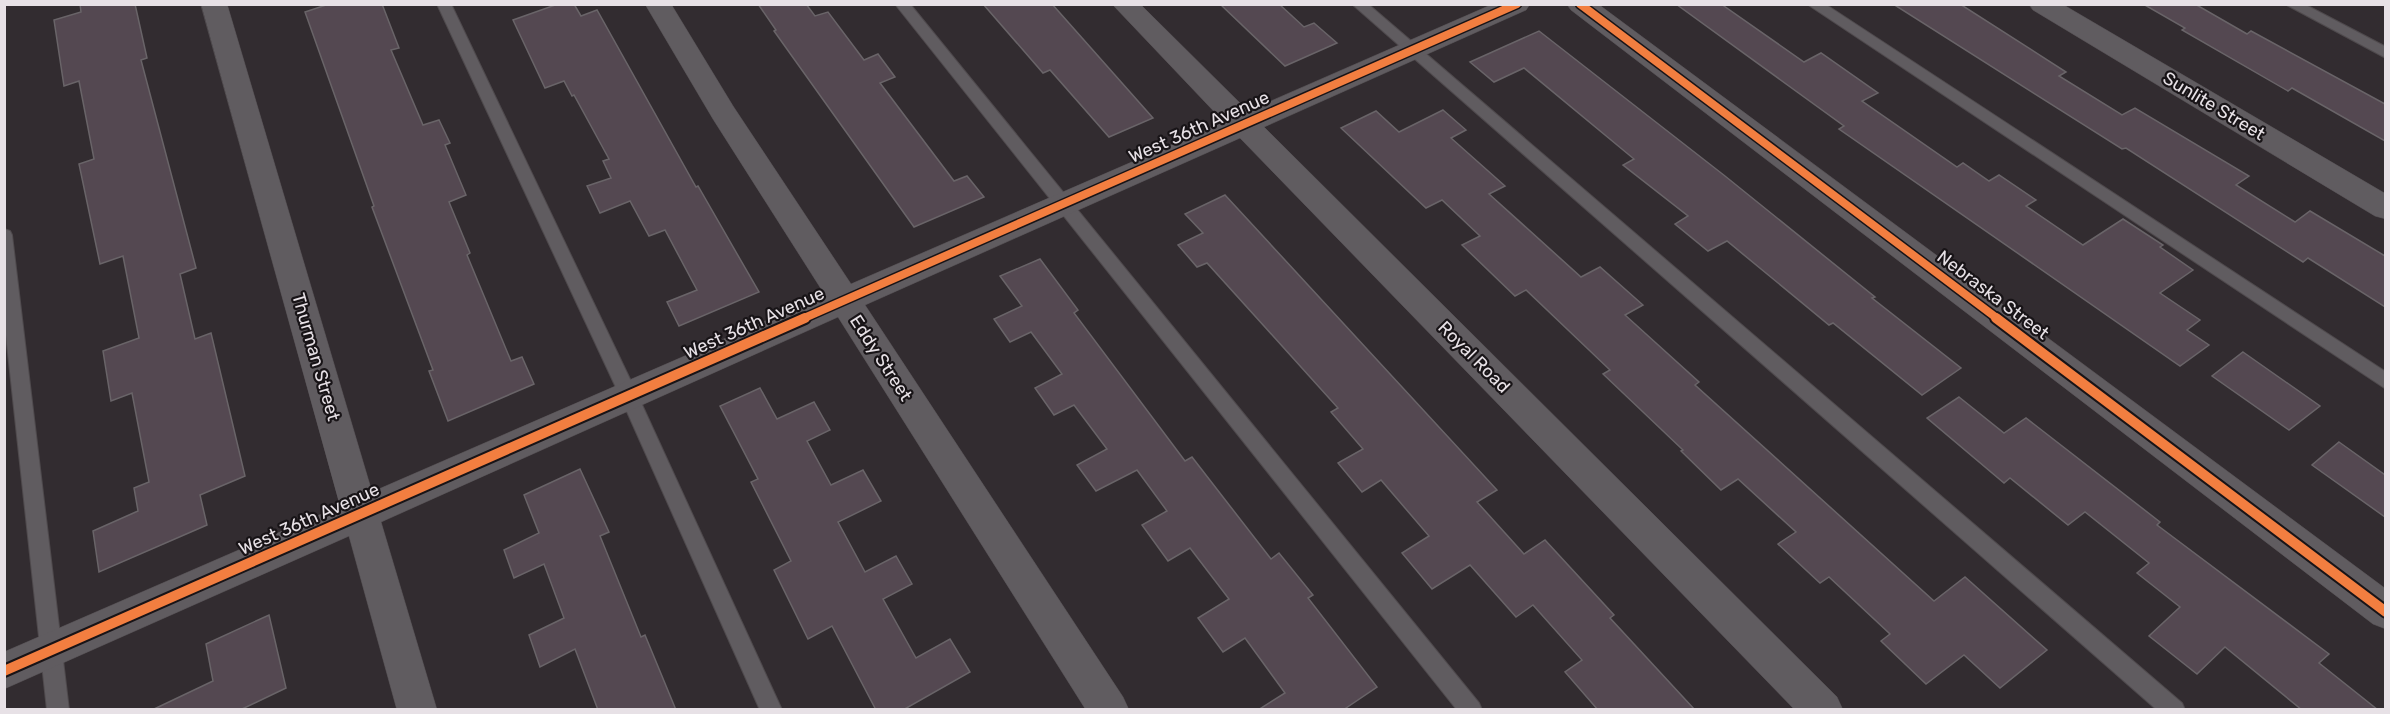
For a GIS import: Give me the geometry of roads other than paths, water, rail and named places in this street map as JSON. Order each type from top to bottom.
[{"type":"street","name":"Thurman Street","points":[[214,4],[417,710]]},
{"type":"street","name":"Eddy Street","points":[[658,4],[723,112],[1109,710]]},
{"type":"street","name":"Royal Road","points":[[1125,4],[1823,710]]},
{"type":"street","name":"West 36th Avenue","points":[[4,671],[1517,4]]},
{"type":"street","name":"Nebraska Street","points":[[1580,4],[2385,612]]},
{"type":"street","name":"Sunlite Street","points":[[2042,4],[2385,208]]},
{"type":"lane","points":[[444,4],[628,396],[771,710]]},
{"type":"lane","points":[[902,4],[1471,710]]},
{"type":"lane","points":[[1359,4],[2174,710]]},
{"type":"lane","points":[[1814,4],[2385,382]]},
{"type":"lane","points":[[2292,4],[2385,53]]},
{"type":"lane","points":[[4,235],[58,710]]}]
